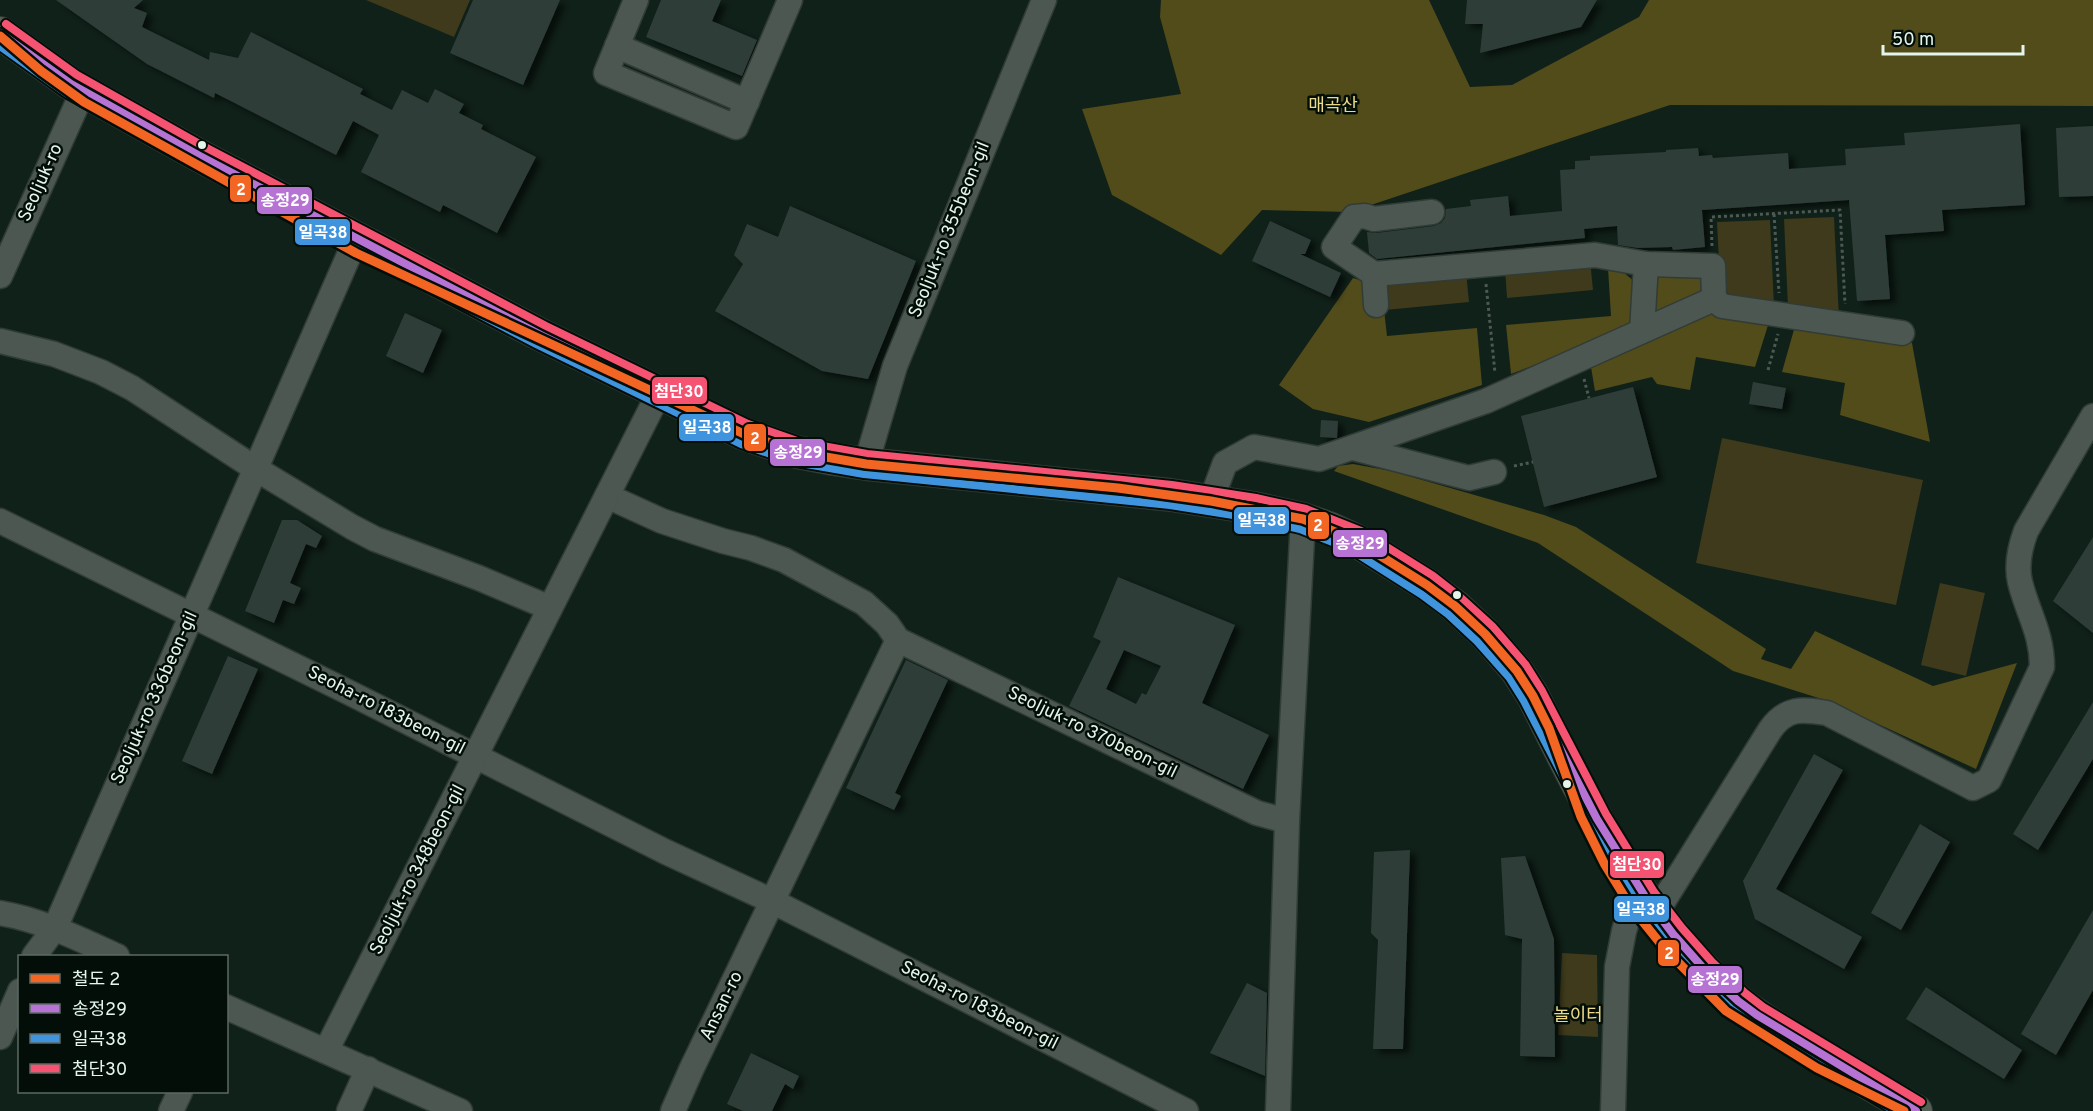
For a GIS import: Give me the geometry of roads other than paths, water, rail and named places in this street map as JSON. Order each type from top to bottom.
[{"type":"main road","points":[[0,33],[27,54],[83,90],[198,155],[541,335],[744,434],[797,452],[866,464],[1118,489],[1254,508],[1303,519],[1355,540],[1455,606],[1485,634],[1517,671],[1533,696],[1617,856],[1656,913],[1716,981],[1759,1017],[1911,1110]]},
{"type":"street","points":[[636,0],[606,73],[736,127],[790,0]]},
{"type":"street","name":"Seoljuk-ro 355beon-gil","points":[[866,464],[895,366],[1044,0]]},
{"type":"street","name":"Seoljuk-ro","points":[[0,276],[83,90]]},
{"type":"street","points":[[1432,212],[1374,219],[1365,216],[1354,217],[1334,247],[1374,274],[1595,255],[1646,264],[1713,266],[1714,299],[1722,306],[1902,333]]},
{"type":"street","name":"Seoljuk-ro 336beon-gil","points":[[35,955],[55,928],[356,239]]},
{"type":"street","points":[[1642,331],[1646,264]]},
{"type":"street","points":[[1374,274],[1376,305]]},
{"type":"street","points":[[1212,501],[1225,464],[1254,447],[1319,459],[1498,396],[1714,299]]},
{"type":"street","points":[[0,342],[54,354],[101,372],[132,388],[256,469],[375,539],[479,578],[550,608]]},
{"type":"street","name":"Seoljuk-ro 348beon-gil","points":[[326,1051],[659,393]]},
{"type":"street","points":[[1656,913],[1778,718],[1792,711],[1827,713],[1973,788],[1989,780],[2042,667],[2042,649],[2020,580],[2018,562],[2021,544],[2026,531],[2093,416]]},
{"type":"street","points":[[1353,448],[1469,478],[1494,472]]},
{"type":"street","points":[[607,496],[662,521],[784,560],[864,603],[887,624],[898,640],[772,901]]},
{"type":"street","points":[[1278,1111],[1287,821],[1303,519]]},
{"type":"street","name":"Seoha-ro 183beon-gil","points":[[0,521],[666,852],[772,901],[1186,1111]]},
{"type":"street","name":"Seoljuk-ro 370beon-gil","points":[[898,640],[1247,808],[1287,821]]},
{"type":"street","points":[[1613,1111],[1617,967],[1624,931],[1637,887]]},
{"type":"street","name":"Ansan-ro","points":[[673,1111],[772,901]]},
{"type":"street","points":[[0,913],[55,928],[113,955]]},
{"type":"street","points":[[0,1037],[18,996]]},
{"type":"street","points":[[228,1008],[368,1069],[447,1108]]},
{"type":"street","points":[[349,1111],[368,1069]]},
{"type":"street","points":[[171,1111],[180,1093]]},
{"type":"rail line","name":"2","points":[[0,36],[41,71],[84,102],[356,253],[744,434],[797,452],[866,464],[1118,488],[1211,501],[1303,519],[1355,540],[1427,585],[1455,606],[1485,634],[1517,671],[1549,728],[1581,817],[1605,865],[1631,907],[1664,948],[1726,1011],[1817,1068],[1904,1111]]},
{"type":"park label","name":"매곡산","points":[[1333,106]]},
{"type":"park label","name":"놀이터","points":[[1578,1016]]}]
